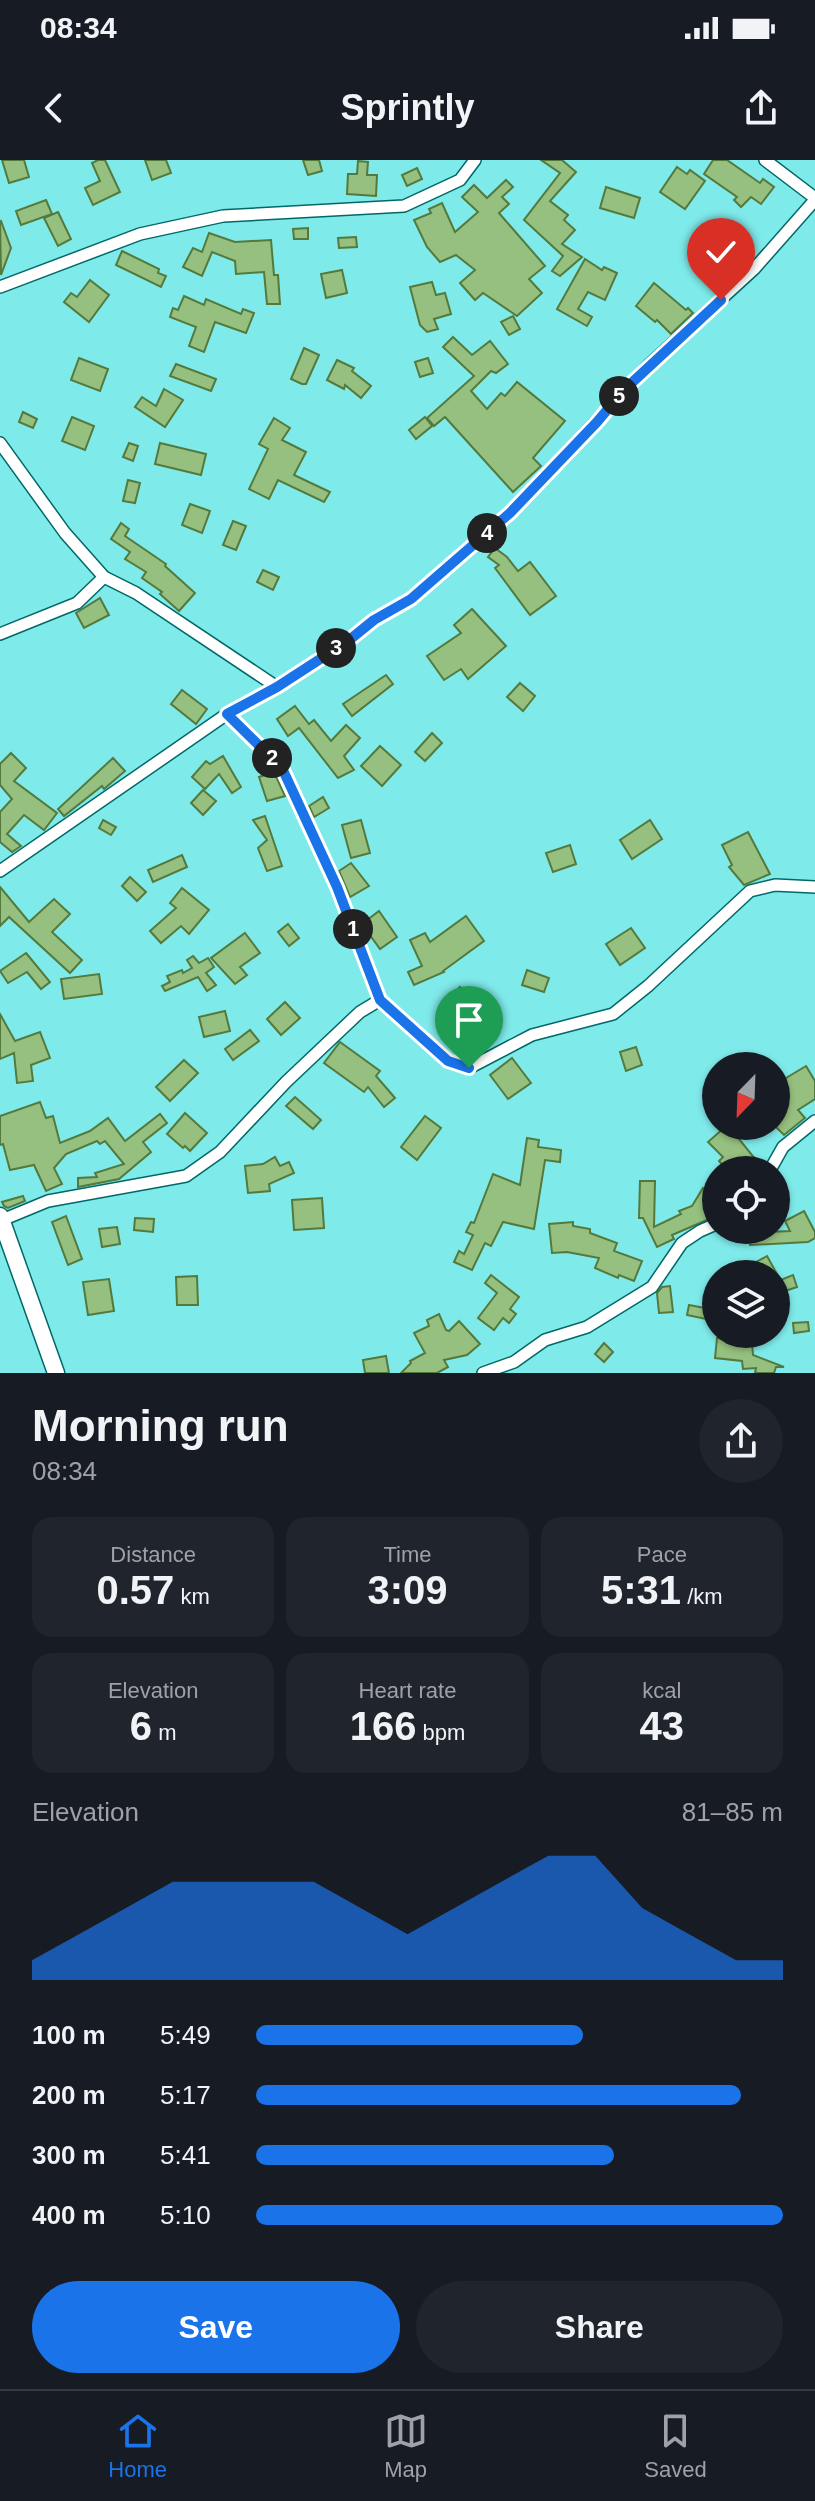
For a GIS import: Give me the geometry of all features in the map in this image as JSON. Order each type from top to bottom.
[{"type":"street","points":[[0,287],[140,234],[223,216],[404,206],[460,180],[475,160]]},
{"type":"street","points":[[0,871],[227,714],[277,687],[348,641],[374,620],[411,599],[510,513],[649,365],[754,269],[815,199],[765,160]]},
{"type":"street","points":[[0,443],[65,533],[104,577],[136,593],[277,687]]},
{"type":"street","points":[[0,634],[77,603],[104,577]]},
{"type":"street","points":[[227,714],[282,768],[337,887],[380,1000],[448,1061],[469,1068],[532,1035],[613,1014],[648,986],[750,891],[775,885],[815,887]]},
{"type":"street","points":[[56,1373],[1,1218],[48,1201],[186,1176],[220,1152],[286,1082],[360,1012],[380,1000]]},
{"type":"street","points":[[778,1156],[783,1147],[815,1121]]},
{"type":"street","points":[[483,1373],[514,1362],[545,1340],[587,1327],[652,1287],[682,1243],[702,1230]]},
{"type":"building","points":[[2,160],[24,160],[29,177],[9,183]]},
{"type":"building","points":[[105,160],[120,192],[93,205],[85,188],[100,181],[92,163]]},
{"type":"building","points":[[145,160],[166,160],[171,173],[152,180]]},
{"type":"building","points":[[303,160],[319,160],[322,171],[308,175]]},
{"type":"building","points":[[541,160],[562,160],[576,172],[550,201],[568,215],[564,220],[575,230],[562,244],[582,257],[560,276],[552,271],[563,256],[524,220],[560,173]]},
{"type":"building","points":[[713,160],[727,160],[760,183],[763,179],[774,187],[761,204],[751,197],[741,207],[734,200],[737,197],[704,174]]},
{"type":"building","points":[[358,161],[368,162],[367,175],[377,175],[376,196],[347,194],[348,174],[357,174]]},
{"type":"building","points":[[677,167],[687,174],[690,170],[705,181],[685,209],[660,192]]},
{"type":"building","points":[[417,168],[422,179],[407,186],[402,175]]},
{"type":"building","points":[[506,180],[513,187],[502,197],[509,204],[499,213],[545,266],[529,279],[542,293],[517,316],[483,293],[475,300],[460,283],[475,270],[456,255],[440,262],[427,247],[414,220],[431,213],[429,209],[442,203],[455,232],[478,212],[462,197],[474,185],[487,198]]},
{"type":"building","points":[[606,187],[640,198],[634,218],[600,208]]},
{"type":"building","points":[[46,200],[52,214],[21,225],[16,211]]},
{"type":"building","points":[[58,212],[71,239],[58,246],[44,218]]},
{"type":"building","points":[[0,222],[11,248],[1,275]]},
{"type":"building","points":[[308,228],[308,239],[294,239],[293,229]]},
{"type":"building","points":[[209,233],[235,242],[271,240],[280,304],[267,304],[264,272],[236,274],[235,261],[212,252],[202,276],[183,267],[193,248],[202,252]]},
{"type":"building","points":[[356,237],[357,247],[339,248],[338,238]]},
{"type":"building","points":[[122,251],[159,269],[158,273],[166,276],[161,287],[116,265]]},
{"type":"building","points":[[585,259],[602,270],[604,267],[617,273],[605,300],[588,292],[578,309],[592,317],[587,326],[557,309]]},
{"type":"building","points":[[342,270],[347,293],[326,298],[321,274]]},
{"type":"building","points":[[90,280],[109,295],[89,322],[64,302],[71,293],[77,297]]},
{"type":"building","points":[[432,282],[436,295],[445,293],[451,314],[434,319],[438,329],[427,332],[420,325],[410,287]]},
{"type":"building","points":[[654,283],[693,313],[671,334],[636,306]]},
{"type":"building","points":[[184,296],[204,305],[206,299],[241,314],[243,309],[254,313],[246,333],[215,322],[204,352],[189,346],[196,327],[170,317],[173,308],[178,310]]},
{"type":"building","points":[[513,316],[520,329],[509,335],[501,322]]},
{"type":"building","points":[[453,337],[472,355],[490,341],[508,364],[496,373],[491,371],[471,391],[487,409],[501,393],[505,396],[517,382],[565,421],[533,458],[541,466],[513,492],[445,417],[434,426],[427,418],[474,376],[443,347]]},
{"type":"building","points":[[304,348],[319,355],[306,384],[302,384],[291,379]]},
{"type":"building","points":[[79,358],[108,369],[100,391],[71,380]]},
{"type":"building","points":[[428,358],[433,373],[420,377],[415,362]]},
{"type":"building","points":[[337,360],[354,368],[352,371],[371,386],[361,398],[345,385],[344,389],[327,380]]},
{"type":"building","points":[[176,364],[216,379],[211,391],[170,376]]},
{"type":"building","points":[[164,389],[183,400],[165,427],[135,407],[142,397],[156,406]]},
{"type":"building","points":[[23,412],[37,419],[33,428],[19,422]]},
{"type":"building","points":[[72,417],[94,426],[85,450],[62,441]]},
{"type":"building","points":[[425,417],[432,426],[416,439],[409,430]]},
{"type":"building","points":[[274,418],[290,428],[282,440],[306,452],[294,475],[330,492],[324,502],[278,480],[269,499],[249,489],[268,449],[259,444]]},
{"type":"building","points":[[129,443],[138,446],[133,461],[123,457]]},
{"type":"building","points":[[160,443],[206,454],[201,475],[155,464]]},
{"type":"building","points":[[128,480],[140,483],[135,503],[123,501]]},
{"type":"building","points":[[190,504],[210,511],[202,533],[182,525]]},
{"type":"building","points":[[233,521],[246,526],[236,550],[223,545]]},
{"type":"building","points":[[121,523],[129,529],[125,536],[166,564],[195,593],[179,611],[160,594],[162,592],[142,578],[146,572],[125,559],[130,552],[111,539]]},
{"type":"building","points":[[495,548],[518,571],[530,562],[556,596],[530,615],[495,568],[499,565],[488,557]]},
{"type":"building","points":[[263,570],[279,577],[273,590],[257,582]]},
{"type":"building","points":[[100,598],[109,615],[84,628],[76,613]]},
{"type":"building","points":[[472,609],[506,646],[468,679],[461,669],[444,680],[427,656],[461,633],[454,625]]},
{"type":"building","points":[[386,675],[393,684],[352,716],[343,704]]},
{"type":"building","points":[[520,683],[535,696],[523,711],[507,697]]},
{"type":"building","points":[[182,690],[207,709],[196,724],[171,704]]},
{"type":"building","points":[[295,706],[309,724],[314,720],[331,741],[346,725],[360,738],[344,756],[354,770],[338,778],[299,728],[288,736],[277,719]]},
{"type":"building","points":[[432,733],[442,743],[425,761],[415,752]]},
{"type":"building","points":[[380,746],[401,765],[382,786],[361,766]]},
{"type":"building","points":[[11,753],[26,768],[14,781],[57,813],[44,830],[24,815],[7,834],[21,846],[12,852],[0,842],[0,812],[12,799],[0,785],[0,764]]},
{"type":"building","points":[[223,756],[241,787],[232,793],[219,774],[205,789],[192,777],[206,761],[210,764]]},
{"type":"building","points":[[113,758],[125,771],[64,816],[58,809]]},
{"type":"building","points":[[274,772],[285,796],[267,801],[259,777]]},
{"type":"building","points":[[203,790],[216,801],[203,815],[191,803]]},
{"type":"building","points":[[323,797],[329,808],[314,817],[309,806]]},
{"type":"building","points":[[265,816],[282,866],[267,871],[258,848],[267,840],[253,820]]},
{"type":"building","points":[[103,820],[116,827],[111,835],[99,828]]},
{"type":"building","points":[[361,820],[370,853],[351,858],[342,825]]},
{"type":"building","points":[[650,820],[662,839],[632,859],[620,840]]},
{"type":"building","points":[[748,832],[770,874],[744,885],[729,867],[732,865],[722,845]]},
{"type":"building","points":[[570,845],[576,864],[553,872],[546,853]]},
{"type":"building","points":[[182,855],[187,867],[153,882],[148,870]]},
{"type":"building","points":[[351,863],[369,886],[350,897],[339,871]]},
{"type":"building","points":[[130,877],[146,892],[137,901],[122,886]]},
{"type":"building","points":[[0,887],[29,922],[54,899],[70,914],[52,932],[82,960],[70,973],[9,917],[0,926]]},
{"type":"building","points":[[182,888],[209,910],[189,934],[181,926],[161,943],[150,931],[176,908],[170,903]]},
{"type":"building","points":[[379,911],[397,937],[380,949],[362,924]]},
{"type":"building","points":[[466,916],[484,941],[444,972],[414,985],[408,972],[422,966],[410,940],[425,933],[430,942]]},
{"type":"building","points":[[288,924],[299,938],[289,946],[278,932]]},
{"type":"building","points":[[631,928],[645,948],[620,965],[606,944]]},
{"type":"building","points":[[245,933],[260,953],[240,967],[247,975],[235,984],[211,958]]},
{"type":"building","points":[[26,953],[50,982],[41,989],[27,972],[8,983],[0,971]]},
{"type":"building","points":[[193,956],[199,963],[208,958],[214,967],[206,973],[216,985],[207,991],[198,977],[165,991],[162,986],[170,982],[167,976],[192,968],[187,960]]},
{"type":"building","points":[[527,970],[549,978],[544,992],[522,985]]},
{"type":"building","points":[[99,974],[102,994],[64,999],[61,979]]},
{"type":"building","points":[[460,987],[478,1006],[461,1023],[442,1005]]},
{"type":"building","points":[[285,1002],[300,1018],[281,1035],[267,1019]]},
{"type":"building","points":[[225,1011],[230,1031],[204,1037],[199,1017]]},
{"type":"building","points":[[0,1014],[15,1041],[40,1032],[50,1058],[31,1065],[33,1081],[17,1083],[14,1053],[0,1059]]},
{"type":"building","points":[[250,1030],[259,1041],[233,1060],[225,1049]]},
{"type":"building","points":[[340,1042],[380,1071],[376,1076],[395,1098],[384,1107],[368,1087],[364,1092],[324,1063]]},
{"type":"building","points":[[636,1047],[642,1065],[626,1071],[620,1052]]},
{"type":"building","points":[[512,1058],[531,1083],[508,1099],[490,1075]]},
{"type":"building","points":[[184,1060],[198,1073],[170,1101],[156,1087]]},
{"type":"building","points":[[806,1066],[815,1081],[815,1099],[798,1110],[805,1118],[790,1130],[790,1076]]},
{"type":"building","points":[[295,1097],[321,1120],[313,1129],[286,1106]]},
{"type":"building","points":[[40,1102],[46,1118],[53,1116],[60,1143],[90,1131],[108,1118],[125,1141],[160,1114],[167,1123],[143,1142],[151,1152],[119,1179],[78,1187],[78,1178],[97,1177],[95,1173],[124,1164],[105,1141],[100,1144],[97,1141],[66,1154],[54,1168],[62,1184],[46,1191],[34,1165],[10,1170],[3,1144],[0,1145],[0,1116]]},
{"type":"building","points":[[185,1113],[207,1133],[190,1151],[167,1134]]},
{"type":"building","points":[[425,1116],[441,1128],[417,1160],[401,1147]]},
{"type":"building","points":[[527,1138],[539,1140],[538,1147],[561,1150],[560,1162],[545,1160],[534,1229],[503,1222],[491,1246],[485,1243],[472,1270],[454,1262],[459,1251],[464,1254],[473,1235],[466,1232],[471,1222],[474,1223],[493,1174],[520,1185]]},
{"type":"building","points":[[740,1140],[753,1156],[722,1156],[708,1142]]},
{"type":"building","points":[[275,1157],[280,1166],[289,1162],[294,1173],[269,1184],[270,1191],[248,1193],[245,1166],[263,1164]]},
{"type":"building","points":[[640,1181],[655,1181],[654,1227],[692,1206],[702,1190],[702,1222],[672,1235],[674,1239],[657,1247],[643,1218],[639,1218]]},
{"type":"building","points":[[23,1196],[25,1201],[8,1208],[2,1202]]},
{"type":"building","points":[[322,1198],[324,1228],[294,1230],[292,1200]]},
{"type":"building","points":[[804,1211],[815,1238],[808,1242],[790,1243],[790,1218]]},
{"type":"building","points":[[66,1216],[82,1259],[68,1265],[52,1222]]},
{"type":"building","points":[[135,1218],[154,1219],[153,1232],[134,1230]]},
{"type":"building","points":[[573,1222],[573,1226],[590,1229],[590,1233],[617,1243],[614,1251],[642,1261],[634,1281],[595,1268],[599,1258],[567,1252],[552,1253],[549,1224]]},
{"type":"building","points":[[117,1227],[120,1244],[102,1247],[99,1229]]},
{"type":"building","points":[[491,1275],[519,1297],[510,1309],[516,1314],[509,1323],[503,1318],[494,1330],[478,1318],[497,1293],[485,1283]]},
{"type":"building","points":[[793,1275],[797,1287],[790,1289],[790,1276]]},
{"type":"building","points":[[197,1276],[198,1305],[177,1305],[176,1277]]},
{"type":"building","points":[[109,1279],[114,1311],[88,1315],[83,1282]]},
{"type":"building","points":[[670,1286],[673,1312],[659,1313],[657,1293],[662,1287]]},
{"type":"building","points":[[689,1305],[702,1307],[702,1318],[687,1315]]},
{"type":"building","points":[[439,1314],[446,1330],[449,1331],[459,1321],[480,1344],[467,1355],[444,1360],[448,1367],[437,1373],[401,1373],[410,1361],[425,1353],[414,1333],[429,1326],[427,1320]]},
{"type":"building","points":[[808,1322],[809,1331],[794,1333],[793,1323]]},
{"type":"building","points":[[604,1343],[613,1352],[604,1362],[595,1354]]},
{"type":"building","points":[[716,1348],[752,1348],[753,1355],[784,1367],[776,1367],[774,1373],[755,1373],[756,1368],[743,1369],[742,1361],[715,1358]]},
{"type":"building","points":[[386,1356],[389,1373],[365,1373],[363,1360]]},
{"type":"route","points":[[469,1068],[448,1061],[380,1000],[337,887],[282,768],[227,714],[277,687],[348,641],[374,620],[411,599],[510,513],[624,390],[721,300]]}]
